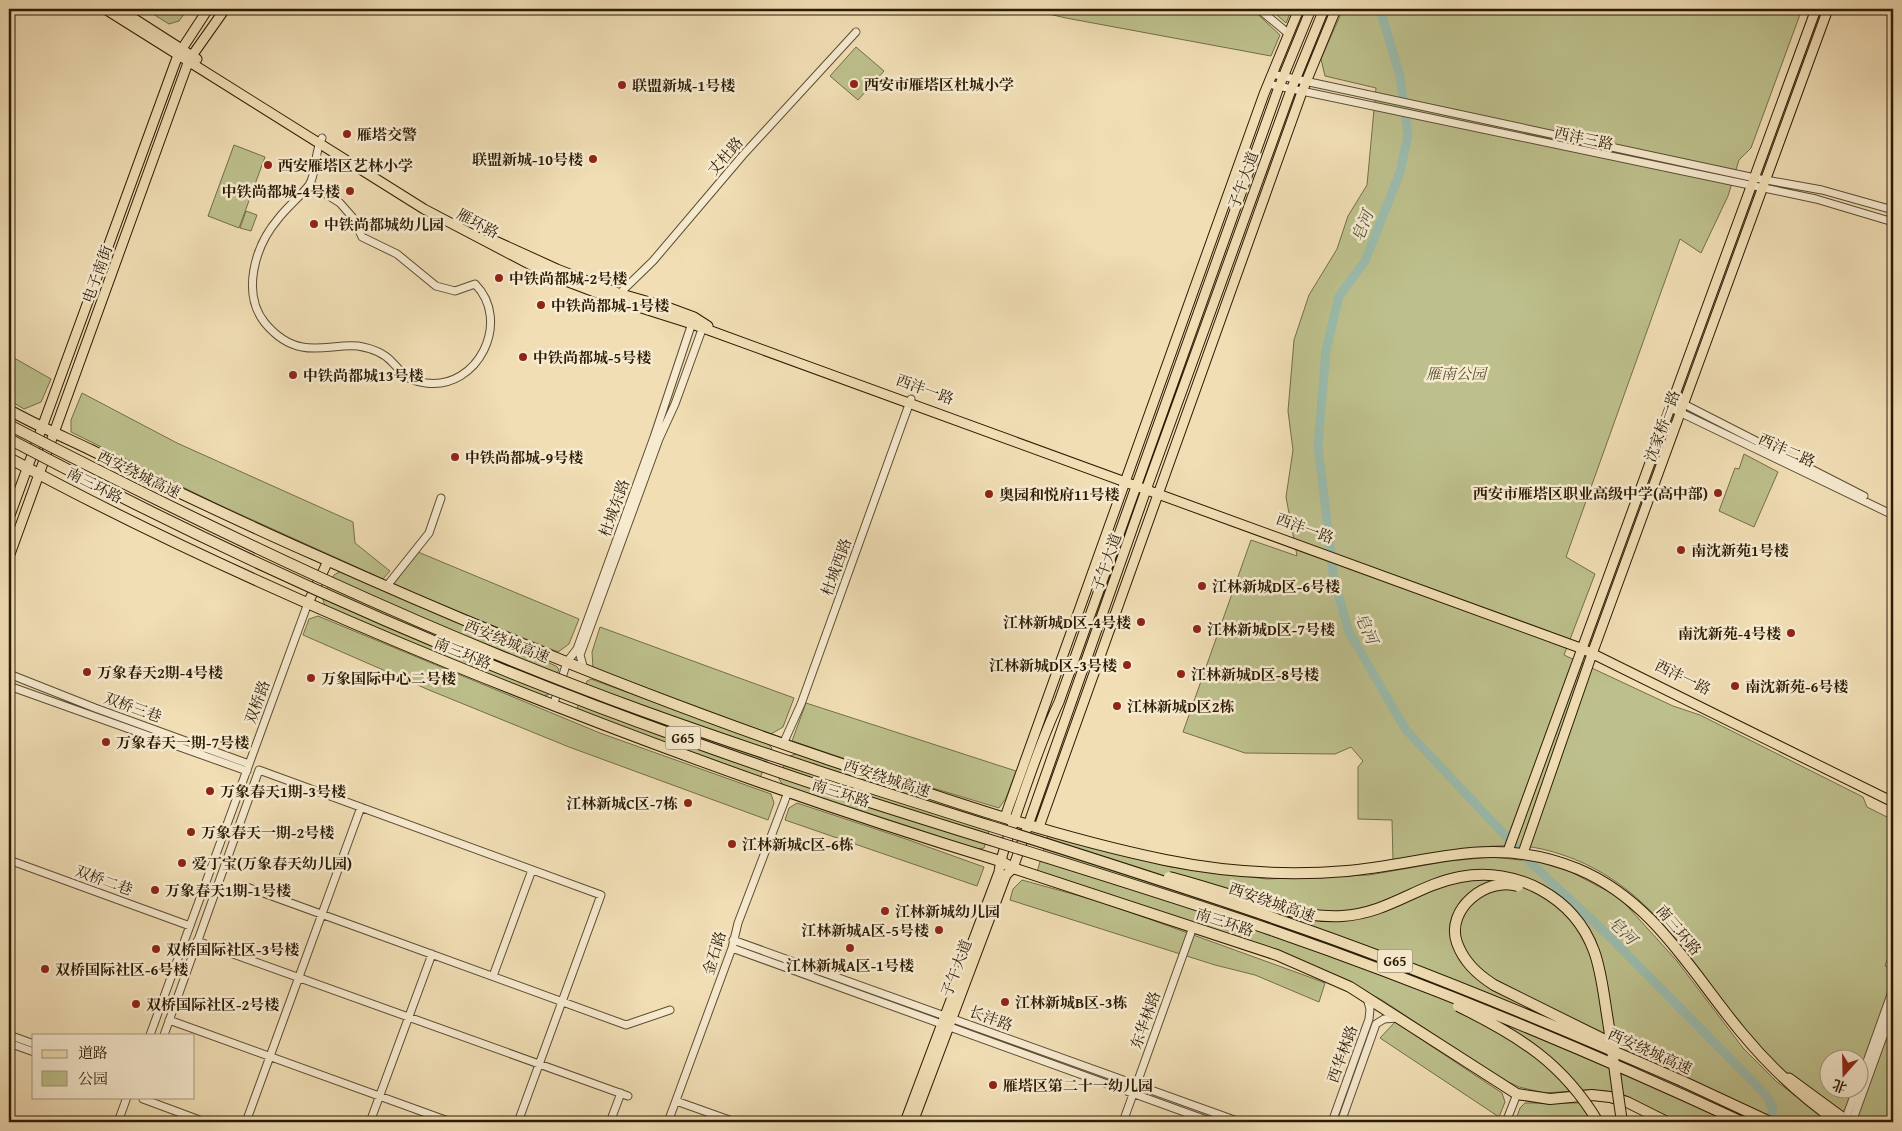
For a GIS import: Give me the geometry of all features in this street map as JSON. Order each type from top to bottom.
[{"type":"highway","name":"南三环路","points":[[9,410],[42,428],[54,432],[218,512],[386,587],[584,670],[783,744],[1034,826],[1163,860],[1228,870],[1264,872],[1346,871],[1493,851],[1523,853],[1575,868],[1602,880],[1628,897],[1649,916],[1664,932],[1742,1033],[1766,1060],[1808,1102],[1846,1122]]},
{"type":"highway","name":"西安绕城高速","points":[[9,425],[209,526],[492,651],[640,710],[904,800],[1100,860],[1372,952],[1576,1034],[1770,1122]]},
{"type":"highway","name":"西安绕城高速","points":[[9,439],[190,530],[335,597],[488,663],[606,710],[847,795],[1168,896],[1383,970],[1564,1042],[1742,1122]]},
{"type":"highway","name":"南三环路","points":[[9,458],[162,535],[308,603],[553,706],[788,792],[1000,861],[1013,868],[1277,955],[1342,983],[1365,996],[1517,1094],[1550,1099],[1592,1095],[1610,1097],[1628,1102],[1667,1122]]},
{"type":"highway","points":[[1100,860],[1316,916],[1360,914],[1400,901],[1442,882],[1460,877],[1504,876],[1533,885],[1546,892],[1572,914],[1594,950],[1606,1006],[1622,1122]]},
{"type":"highway","points":[[1616,1122],[1606,1053],[1604,1044],[1603,1036],[1593,974],[1586,949],[1575,929],[1550,902],[1530,890],[1504,883],[1480,890],[1464,905],[1456,927],[1456,941],[1465,959],[1476,973],[1494,985],[1596,1034],[1604,1039],[1682,1081]]},
{"type":"highway","points":[[1383,970],[1504,1028],[1531,1046],[1569,1081],[1598,1122]]},
{"type":"main road","name":"雁环路","points":[[105,9],[180,51]]},
{"type":"main road","name":"雁环路","points":[[119,9],[180,51],[424,209],[525,263],[617,296],[693,320],[704,327]]},
{"type":"main road","name":"电子南街","points":[[9,518],[180,51],[208,9]]},
{"type":"main road","name":"电子南街","points":[[9,557],[191,58],[225,9]]},
{"type":"main road","points":[[1010,818],[1125,480],[1268,84],[1299,9]]},
{"type":"main road","name":"子午大道","points":[[913,1122],[946,1021],[999,872],[1010,818],[1059,702],[1246,177],[1279,87],[1311,9]]},
{"type":"main road","name":"子午大道","points":[[905,1122],[1006,875],[1013,868],[1034,826],[1147,488],[1257,181],[1295,79],[1324,9]]},
{"type":"main road","points":[[1034,826],[1158,492],[1302,92],[1336,9]]},
{"type":"main road","name":"沈家桥一路","points":[[1508,851],[1520,823],[1816,9]]},
{"type":"main road","name":"沈家桥一路","points":[[1523,853],[1594,652],[1828,9]]},
{"type":"main road","points":[[1246,177],[1257,181],[1275,166]]},
{"type":"main road","name":"西沣一路","points":[[704,327],[1584,647],[1893,802]]},
{"type":"main road","points":[[308,603],[328,561]]},
{"type":"main road","name":"西沣一路","points":[[1594,652],[1893,796]]},
{"type":"street","points":[[1259,9],[1289,34]]},
{"type":"street","name":"丈杜路","points":[[617,296],[653,261],[743,155],[856,32]]},
{"type":"street","name":"西沣三路","points":[[1272,74],[1755,178],[1822,190],[1893,210]]},
{"type":"street","name":"西沣三路","points":[[1268,84],[1847,207],[1893,222]]},
{"type":"street","points":[[310,184],[340,203],[354,219],[362,237],[397,254],[436,286],[455,291],[464,290],[475,284],[481,289],[488,304],[490,335],[478,363],[469,372],[459,378],[428,384],[416,381],[401,374],[392,360],[373,350],[357,346],[316,350],[300,347],[276,336],[262,318],[253,302],[252,275],[262,246],[276,220],[310,184],[320,141]]},
{"type":"street","name":"杜城东路","points":[[553,706],[567,662],[577,649],[654,437],[693,320]]},
{"type":"street","name":"杜城东路","points":[[584,670],[580,655],[704,327]]},
{"type":"street","name":"西沣二路","points":[[1674,399],[1893,510]]},
{"type":"street","name":"杜城西路","points":[[783,744],[801,704],[910,402]]},
{"type":"street","name":"西沣二路","points":[[1670,408],[1893,516]]},
{"type":"street","points":[[386,587],[429,533],[441,498]]},
{"type":"street","name":"双桥路","points":[[150,1034],[308,603]]},
{"type":"street","name":"双桥三巷","points":[[9,674],[95,708],[250,764]]},
{"type":"street","name":"双桥三巷","points":[[9,686],[247,771]]},
{"type":"street","points":[[164,1034],[259,770],[601,895],[518,1122]]},
{"type":"street","name":"金石路","points":[[668,1122],[788,792]]},
{"type":"street","points":[[246,1122],[361,807]]},
{"type":"street","name":"双桥二巷","points":[[9,860],[190,926]]},
{"type":"street","points":[[493,976],[532,870]]},
{"type":"street","points":[[244,886],[626,1024],[670,1010]]},
{"type":"street","name":"东华林路","points":[[1122,1122],[1193,927]]},
{"type":"street","name":"长沣路","points":[[733,940],[1134,1090],[1212,1122]]},
{"type":"street","points":[[197,941],[624,1094],[610,1122]]},
{"type":"street","name":"长沣路","points":[[732,948],[946,1021]]},
{"type":"street","points":[[370,1122],[432,954]]},
{"type":"street","points":[[1870,1053],[1893,989]]},
{"type":"street","name":"西华林路","points":[[1332,1122],[1369,1019],[1369,1004],[1365,996]]},
{"type":"street","points":[[1846,1122],[1893,1009]]},
{"type":"street","name":"西华林路","points":[[1341,1122],[1376,1024],[1391,1017],[1402,1019]]},
{"type":"street","points":[[169,1020],[451,1122]]},
{"type":"street","points":[[9,1035],[32,1043]]},
{"type":"street","points":[[9,1043],[32,1051]]},
{"type":"street","name":"长沣路","points":[[1134,1090],[1240,1122]]},
{"type":"street","points":[[1506,1122],[1517,1094]]},
{"type":"street","points":[[118,1122],[127,1098]]},
{"type":"street","points":[[1846,1122],[1854,1098]]},
{"type":"street","points":[[143,1099],[205,1122]]},
{"type":"street","points":[[676,1101],[735,1122]]},
{"type":"green space","points":[[145,9],[188,9],[179,21],[169,24]]},
{"type":"green space","points":[[1027,9],[1252,9],[1280,35],[1271,56]]},
{"type":"green space","points":[[1270,9],[1292,9],[1286,23]]},
{"type":"green space","name":"雁南公园","points":[[1343,9],[1802,9],[1751,148],[1739,160],[1728,196],[1701,253],[1680,239],[1566,557],[1595,574],[1564,655],[1673,706],[1700,715],[1863,797],[1867,807],[1893,820],[1893,944],[1885,966],[1893,969],[1893,1122],[1859,1122],[1836,1110],[1820,1098],[1870,1098],[1870,1048],[1820,1048],[1820,1098],[1783,1070],[1750,1035],[1676,939],[1649,910],[1619,884],[1584,863],[1542,849],[1525,846],[1448,851],[1393,861],[1392,820],[1358,819],[1358,767],[1363,761],[1351,747],[1335,754],[1245,753],[1183,732],[1251,540],[1297,556],[1286,497],[1293,450],[1288,411],[1294,340],[1309,295],[1337,249],[1348,216],[1367,185],[1376,88],[1325,76],[1321,59]]},
{"type":"green space","points":[[856,47],[884,71],[858,100],[830,76]]},
{"type":"green space","points":[[234,145],[265,157],[239,228],[208,216]]},
{"type":"green space","points":[[246,211],[257,215],[251,231],[240,228]]},
{"type":"green space","points":[[9,355],[51,379],[41,402],[24,409],[9,400]]},
{"type":"green space","points":[[82,393],[177,443],[353,522],[355,543],[390,571],[383,579],[213,502],[71,432],[71,420]]},
{"type":"green space","points":[[1744,454],[1778,472],[1754,527],[1719,511],[1735,468],[1739,469]]},
{"type":"green space","points":[[418,552],[579,619],[569,644],[558,652],[393,585]]},
{"type":"green space","points":[[341,571],[556,666],[559,669],[548,695],[539,696],[325,606],[322,597],[334,575]]},
{"type":"green space","points":[[318,616],[600,733],[771,794],[774,803],[768,820],[569,747],[429,690],[303,635],[309,619]]},
{"type":"green space","points":[[600,627],[794,698],[783,727],[771,734],[593,668],[592,652]]},
{"type":"green space","points":[[591,679],[768,744],[772,748],[760,778],[576,711],[587,681]]},
{"type":"green space","points":[[806,703],[1016,771],[1006,798],[999,808],[926,786],[792,741]]},
{"type":"green space","points":[[796,754],[988,817],[991,824],[984,848],[978,849],[783,785],[779,779],[787,757]]},
{"type":"green space","points":[[797,803],[984,867],[977,886],[785,820],[789,808]]},
{"type":"green space","points":[[1048,835],[1171,867],[1267,879],[1369,875],[1449,861],[1492,857],[1539,862],[1571,872],[1619,897],[1677,961],[1743,1048],[1777,1082],[1831,1122],[1677,1122],[1624,1095],[1606,1091],[1587,1090],[1545,1093],[1519,1087],[1500,1078],[1382,1000],[1351,984],[1037,872]]},
{"type":"green space","points":[[1022,880],[1105,903],[1325,983],[1319,1002],[1255,975],[1215,965],[1010,900],[1013,889]]},
{"type":"green space","points":[[1395,1022],[1502,1093],[1505,1102],[1499,1117],[1380,1038]]},
{"type":"green space","points":[[1525,1103],[1580,1103],[1592,1122],[1515,1122],[1520,1108]]},
{"type":"waterway","name":"皂河","points":[[1380,9],[1400,76],[1408,135],[1400,172],[1365,261],[1339,296],[1326,350],[1318,446],[1334,580],[1349,632],[1406,730],[1531,863],[1608,935],[1766,1095],[1773,1109],[1768,1122]]},
{"type":"place","name":"西安市雁塔区杜城小学","points":[[854,84]]},
{"type":"place","name":"联盟新城-1号楼","points":[[622,85]]},
{"type":"place","name":"雁塔交警","points":[[347,134]]},
{"type":"place","name":"联盟新城-10号楼","points":[[593,159]]},
{"type":"place","name":"西安雁塔区艺林小学","points":[[268,165]]},
{"type":"place","name":"中铁尚都城-4号楼","points":[[350,191]]},
{"type":"place","name":"中铁尚都城幼儿园","points":[[314,224]]},
{"type":"place","name":"中铁尚都城-2号楼","points":[[499,278]]},
{"type":"place","name":"中铁尚都城-1号楼","points":[[541,305]]},
{"type":"place","name":"中铁尚都城-5号楼","points":[[523,357]]},
{"type":"place","name":"中铁尚都城13号楼","points":[[293,375]]},
{"type":"place","name":"中铁尚都城-9号楼","points":[[455,457]]},
{"type":"place","name":"西安市雁塔区职业高级中学(高中部)","points":[[1718,493]]},
{"type":"place","name":"奥园和悦府11号楼","points":[[989,494]]},
{"type":"place","name":"南沈新苑1号楼","points":[[1681,550]]},
{"type":"place","name":"江林新城D区-6号楼","points":[[1202,586]]},
{"type":"place","name":"江林新城D区-4号楼","points":[[1141,622]]},
{"type":"place","name":"江林新城D区-7号楼","points":[[1197,629]]},
{"type":"place","name":"南沈新苑-4号楼","points":[[1791,633]]},
{"type":"place","name":"江林新城D区-3号楼","points":[[1127,665]]},
{"type":"place","name":"万象春天2期-4号楼","points":[[87,672]]},
{"type":"place","name":"江林新城D区-8号楼","points":[[1181,674]]},
{"type":"place","name":"万象国际中心二号楼","points":[[311,678]]},
{"type":"place","name":"南沈新苑-6号楼","points":[[1735,686]]},
{"type":"place","name":"江林新城D区2栋","points":[[1117,706]]},
{"type":"place","name":"万象春天一期-7号楼","points":[[106,742]]},
{"type":"place","name":"万象春天1期-3号楼","points":[[210,791]]},
{"type":"place","name":"江林新城C区-7栋","points":[[688,803]]},
{"type":"place","name":"万象春天一期-2号楼","points":[[191,832]]},
{"type":"place","name":"江林新城C区-6栋","points":[[732,844]]},
{"type":"place","name":"爱丁宝(万象春天幼儿园)","points":[[182,863]]},
{"type":"place","name":"万象春天1期-1号楼","points":[[155,890]]},
{"type":"place","name":"江林新城幼儿园","points":[[885,911]]},
{"type":"place","name":"江林新城A区-5号楼","points":[[939,930]]},
{"type":"place","name":"江林新城A区-1号楼","points":[[850,948]]},
{"type":"place","name":"双桥国际社区-3号楼","points":[[156,949]]},
{"type":"place","name":"双桥国际社区-6号楼","points":[[45,969]]},
{"type":"place","name":"江林新城B区-3栋","points":[[1005,1002]]},
{"type":"place","name":"双桥国际社区-2号楼","points":[[136,1004]]},
{"type":"place","name":"雁塔区第二十一幼儿园","points":[[993,1085]]}]
